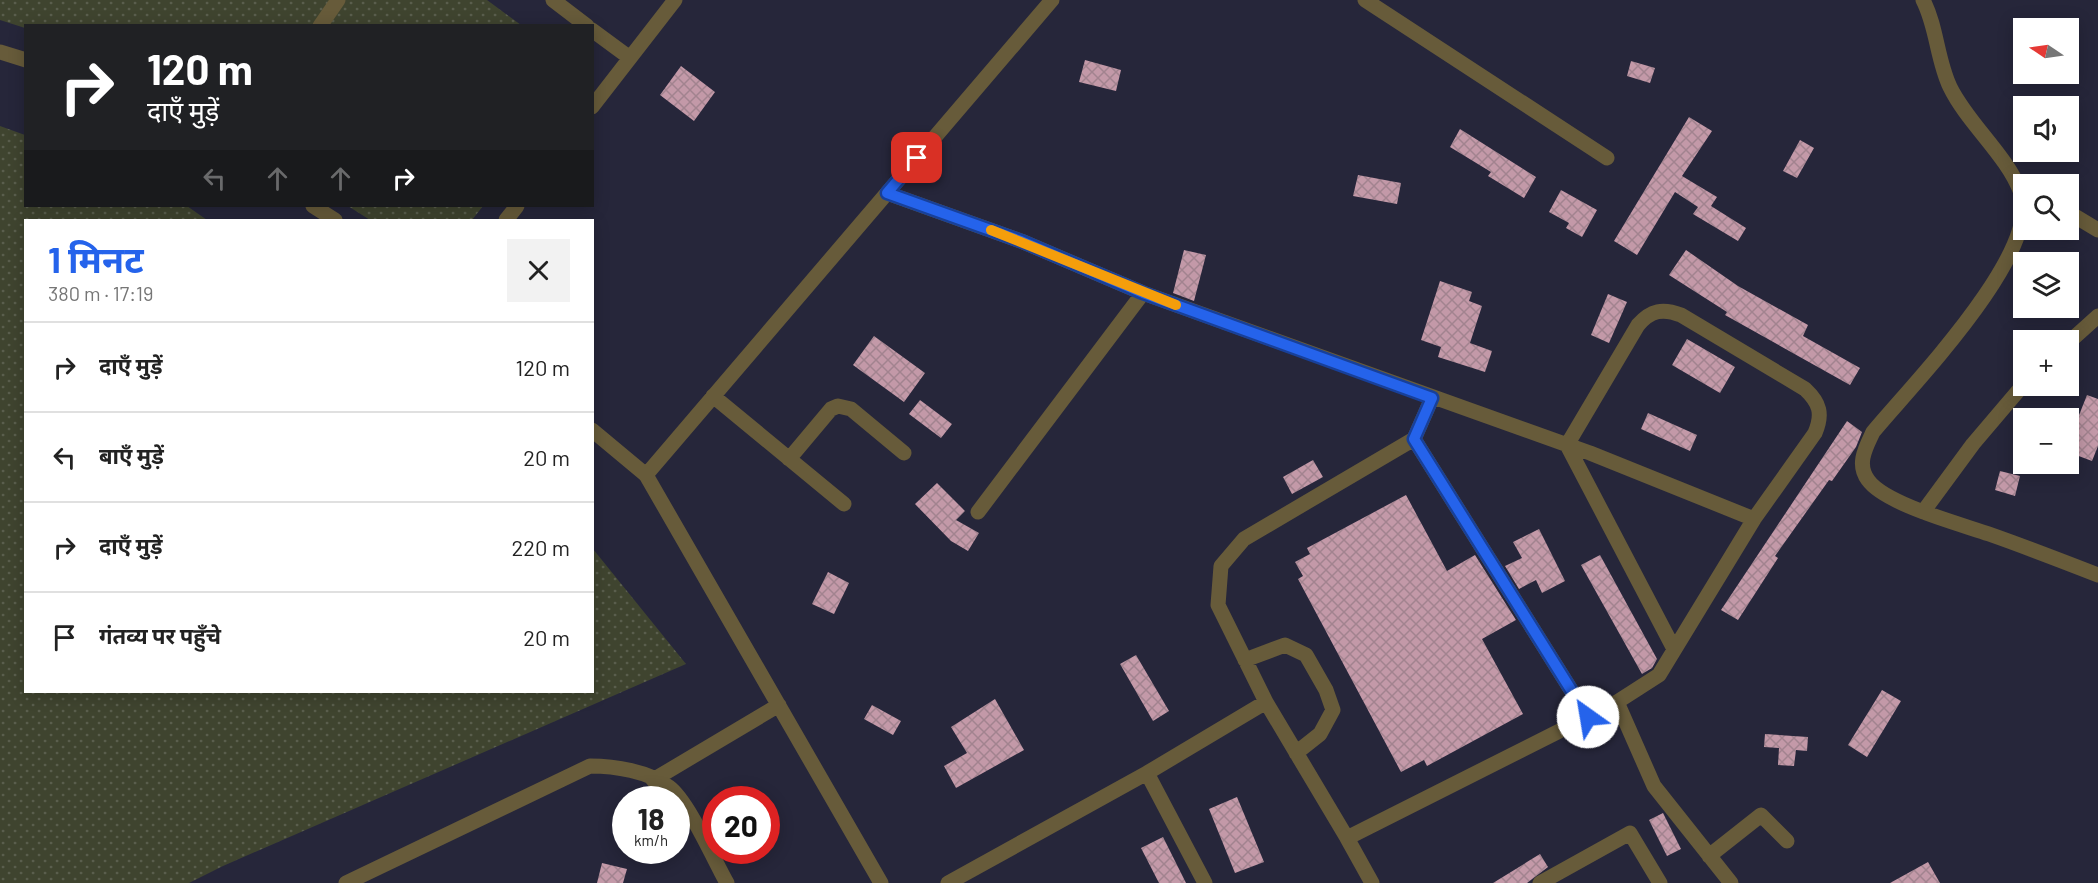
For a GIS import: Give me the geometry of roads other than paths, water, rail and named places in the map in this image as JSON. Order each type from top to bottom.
[{"type":"street","points":[[321,24],[338,0]]},
{"type":"street","points":[[553,0],[584,24]]},
{"type":"street","points":[[594,104],[675,0]]},
{"type":"street","points":[[646,475],[1052,0]]},
{"type":"street","points":[[1365,0],[1607,158]]},
{"type":"street","points":[[1923,0],[1949,85],[1972,123],[2013,174]]},
{"type":"street","points":[[594,31],[630,58]]},
{"type":"street","points":[[0,52],[24,59]]},
{"type":"street","points":[[887,193],[1021,241],[1143,293],[1567,445],[1754,519]]},
{"type":"street","points":[[315,207],[333,219]]},
{"type":"street","points":[[507,219],[516,207]]},
{"type":"street","points":[[2079,219],[2098,230]]},
{"type":"street","points":[[2014,240],[1996,281],[1874,432],[1864,451],[1862,466],[1867,479],[1878,490],[1923,512],[2098,575]]},
{"type":"street","points":[[978,512],[1143,293]]},
{"type":"street","points":[[1347,838],[1617,702],[1659,675],[1754,519],[1815,433],[1821,419],[1819,407],[1805,390],[1668,310],[1647,315],[1638,325],[1567,445]]},
{"type":"street","points":[[2079,333],[2098,316]]},
{"type":"street","points":[[713,396],[844,504]]},
{"type":"street","points":[[1923,512],[1973,444],[2014,396]]},
{"type":"street","points":[[1366,881],[1347,838],[1266,702],[1218,605],[1221,567],[1244,539],[1414,439],[1432,398]]},
{"type":"street","points":[[789,459],[831,409],[838,406],[851,409],[904,453]]},
{"type":"street","points":[[594,432],[646,475],[881,883]]},
{"type":"street","points":[[1414,439],[1588,717]]},
{"type":"street","points":[[1567,445],[1674,649]]},
{"type":"street","points":[[1245,660],[1285,645],[1306,655],[1326,690],[1333,710],[1320,734],[1296,753]]},
{"type":"street","points":[[948,883],[1148,772],[1266,702]]},
{"type":"street","points":[[1617,702],[1654,786],[1731,883]]},
{"type":"street","points":[[653,780],[778,705]]},
{"type":"street","points":[[346,883],[590,766],[612,766],[669,787],[681,800],[727,883]]},
{"type":"street","points":[[1148,772],[1205,883]]},
{"type":"street","points":[[1709,856],[1761,815],[1787,841]]},
{"type":"street","points":[[1540,883],[1630,833],[1660,883]]}]
